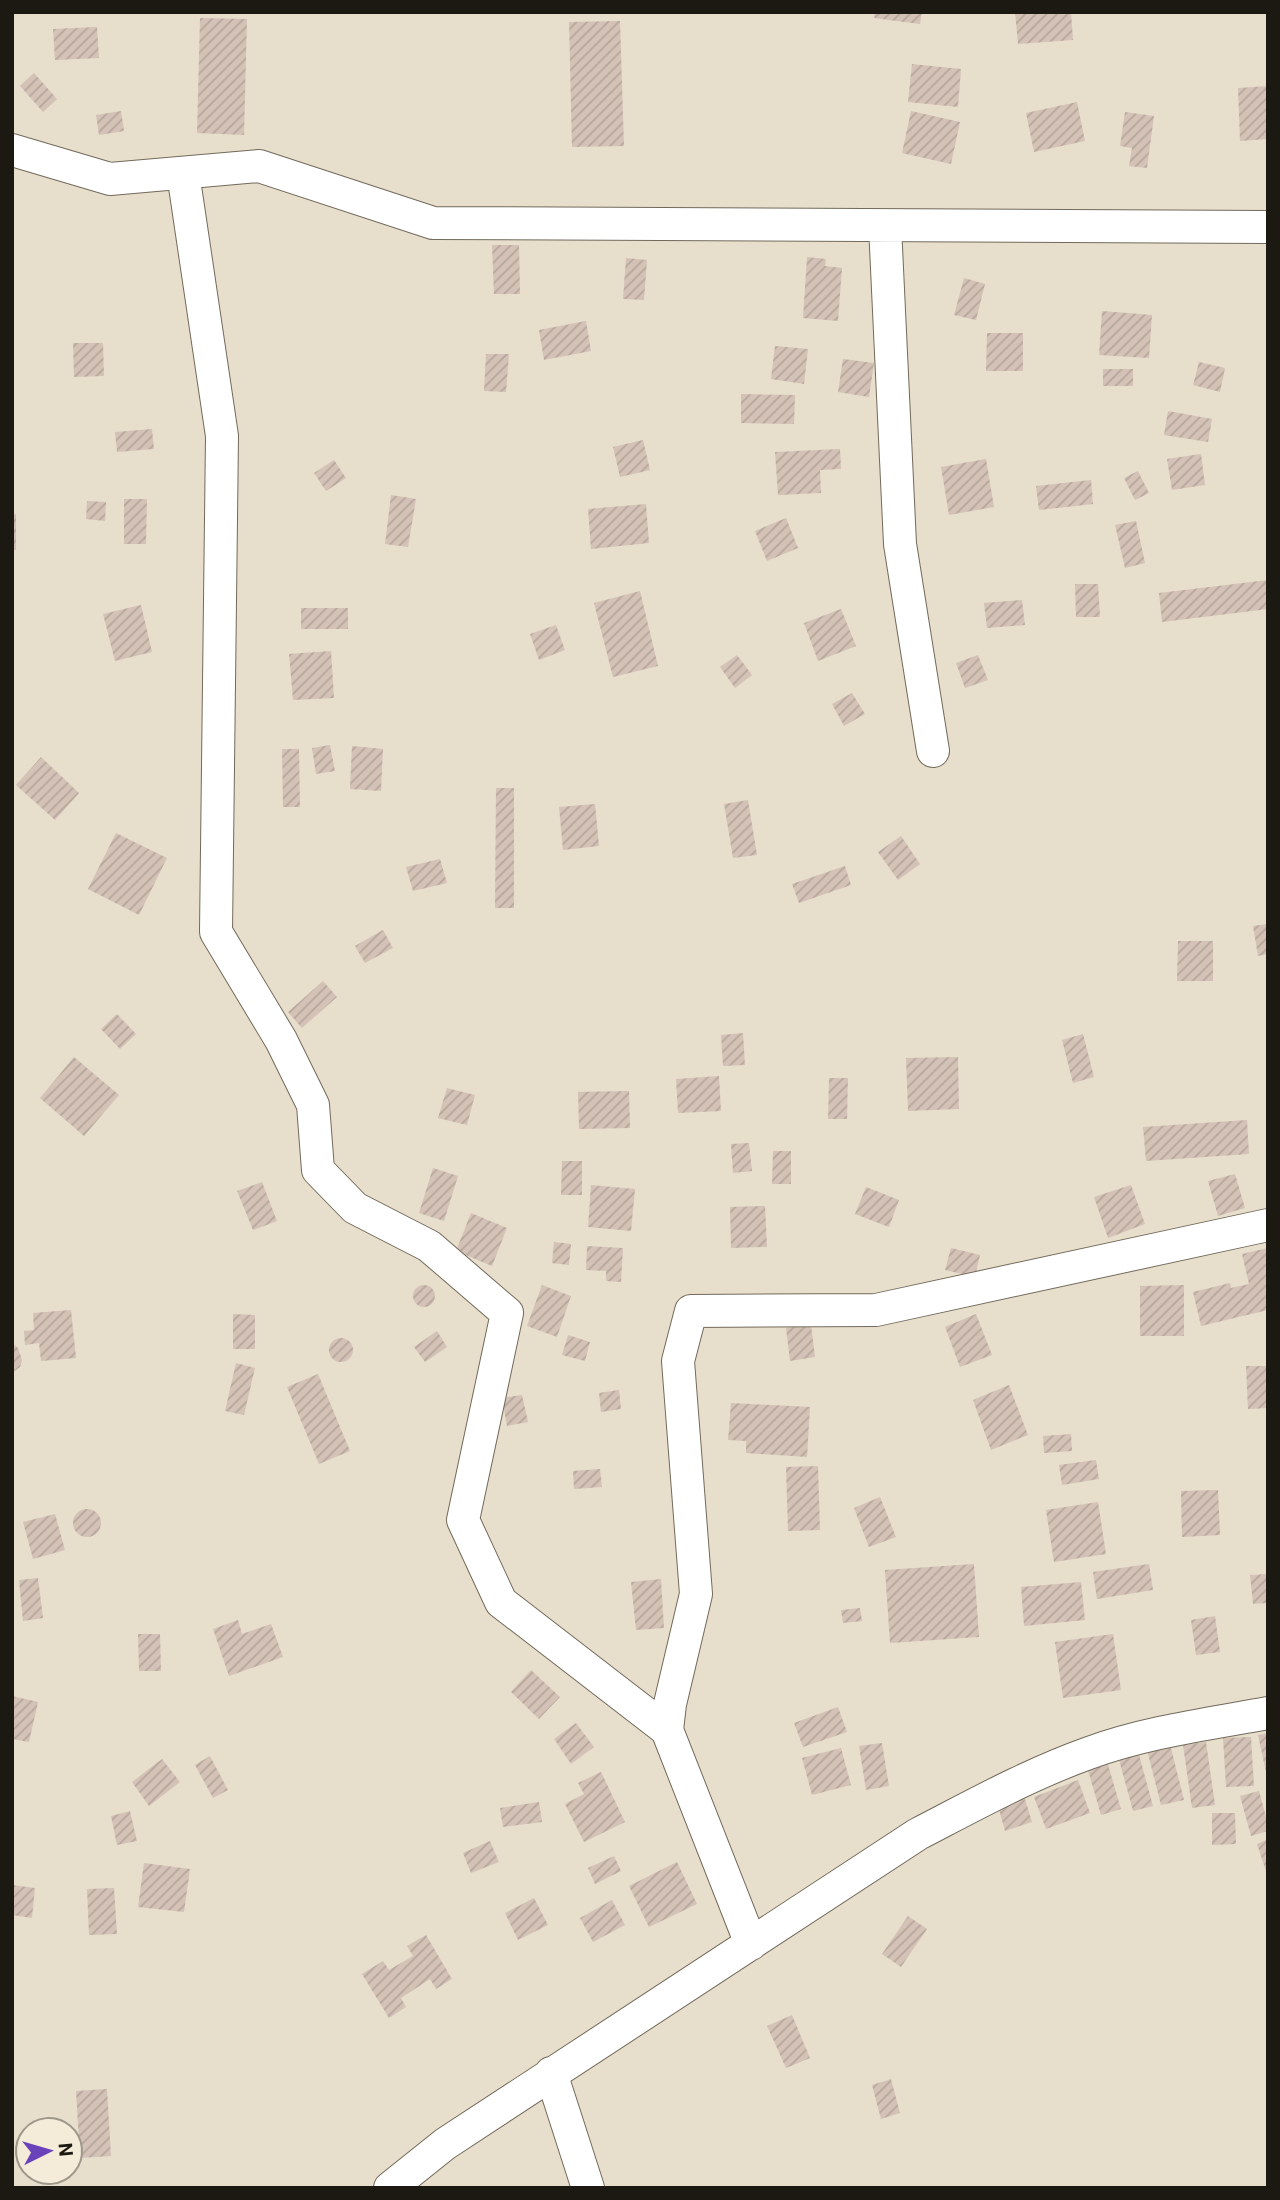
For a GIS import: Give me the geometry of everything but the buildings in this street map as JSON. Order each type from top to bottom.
[{"type":"street","points":[[12,150],[110,179],[259,166],[433,223],[1268,227]]},
{"type":"street","points":[[183,173],[222,436],[216,932],[281,1040],[313,1105],[318,1170],[355,1208],[429,1246],[507,1313],[463,1520],[500,1602],[667,1730]]},
{"type":"street","points":[[885,226],[900,544],[933,751]]},
{"type":"street","points":[[751,1944],[667,1730],[670,1704],[696,1594],[678,1361],[691,1311],[876,1310],[1268,1225]]},
{"type":"street","points":[[390,2188],[445,2144],[918,1834],[999,1792],[1089,1753],[1159,1732],[1268,1713]]},
{"type":"street","points":[[551,2073],[588,2188]]}]
